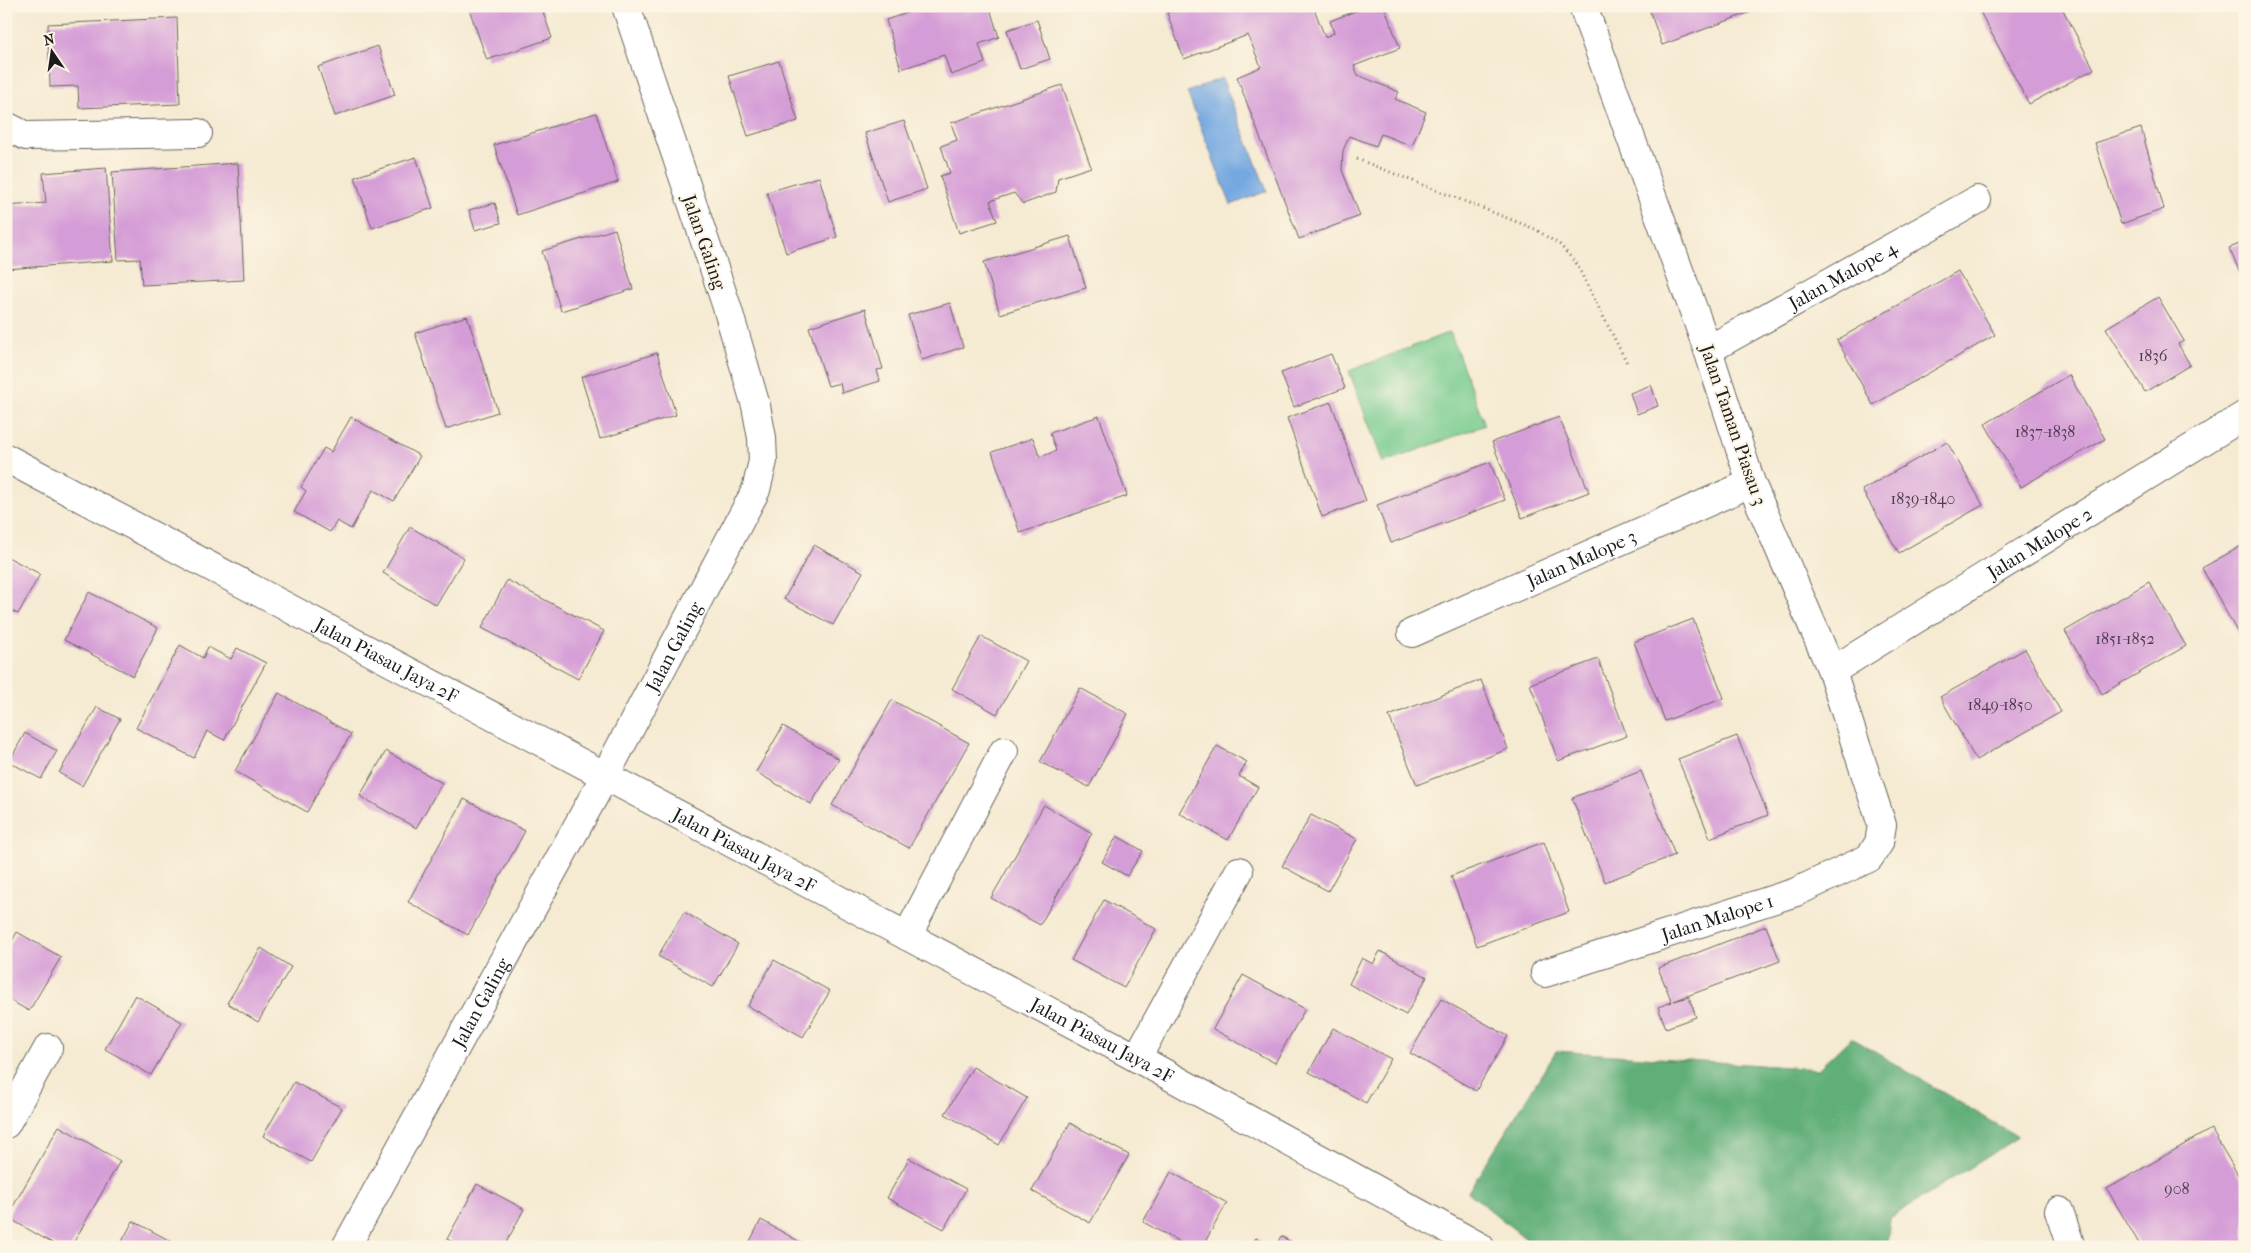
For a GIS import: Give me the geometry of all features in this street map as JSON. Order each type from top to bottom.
[{"type":"street","name":"Jalan Galing","points":[[346,1247],[605,776],[756,490],[763,460],[762,438],[756,406],[727,307],[626,6]]},
{"type":"street","name":"Jalan Taman Piasau 3","points":[[1583,6],[1708,350],[1751,482],[1832,671],[1882,825],[1879,843]]},
{"type":"street","points":[[6,126],[26,136],[198,133]]},
{"type":"street","name":"Jalan Malope 4","points":[[1708,350],[1977,200]]},
{"type":"street","name":"Jalan Malope 2","points":[[1832,671],[2245,415]]},
{"type":"street","name":"Jalan Piasau Jaya 2F","points":[[6,458],[1137,1058],[1480,1247]]},
{"type":"street","name":"Jalan Malope 3","points":[[1412,633],[1751,482]]},
{"type":"street","points":[[907,936],[1004,751]]},
{"type":"street","name":"Jalan Malope 1","points":[[1545,973],[1796,892],[1869,858],[1879,843]]},
{"type":"street","points":[[1137,1058],[1239,871]]},
{"type":"street","points":[[6,1124],[48,1048]]},
{"type":"street","points":[[2059,1211],[2071,1247]]},
{"type":"path","points":[[1357,159],[1535,229],[1560,245],[1576,263],[1627,363]]},
{"type":"green space","points":[[1450,332],[1485,425],[1383,463],[1349,371]]},
{"type":"green space","points":[[1851,1038],[2018,1137],[1890,1218],[1887,1247],[1536,1247],[1468,1192],[1556,1051],[1818,1069]]},
{"type":"water","points":[[1222,78],[1267,191],[1231,205],[1187,92]]},
{"type":"building","points":[[468,6],[541,6],[552,38],[487,60]]},
{"type":"building","points":[[927,6],[989,6],[999,37],[979,44],[985,63],[951,75],[944,55],[901,69],[886,20]]},
{"type":"building","points":[[1184,6],[1313,6],[1325,37],[1334,33],[1330,21],[1368,6],[1384,6],[1400,48],[1354,66],[1358,75],[1399,92],[1395,99],[1426,112],[1412,146],[1381,134],[1376,146],[1349,136],[1343,151],[1342,170],[1360,216],[1299,239],[1237,77],[1261,67],[1248,35],[1184,59],[1167,13]]},
{"type":"building","points":[[1648,6],[1767,6],[1662,45]]},
{"type":"building","points":[[1977,6],[2061,6],[2094,69],[2029,104]]},
{"type":"building","points":[[177,18],[180,104],[79,108],[78,86],[50,87],[48,24]]},
{"type":"building","points":[[1037,20],[1050,59],[1020,69],[1007,30]]},
{"type":"building","points":[[378,46],[395,95],[335,116],[318,67]]},
{"type":"building","points":[[779,61],[798,121],[748,136],[729,76]]},
{"type":"building","points":[[1062,85],[1091,167],[1058,178],[1056,192],[1023,204],[1014,193],[990,201],[997,221],[959,233],[940,176],[950,173],[941,146],[957,140],[951,123]]},
{"type":"building","points":[[596,113],[618,182],[517,215],[494,145]]},
{"type":"building","points":[[904,121],[927,189],[888,202],[865,133]]},
{"type":"building","points":[[2141,128],[2164,209],[2121,224],[2095,143]]},
{"type":"building","points":[[416,157],[433,208],[372,228],[355,177]]},
{"type":"building","points":[[238,163],[244,280],[142,285],[140,259],[118,260],[112,172]]},
{"type":"building","points":[[106,168],[113,261],[6,269],[6,206],[46,203],[43,173]]},
{"type":"building","points":[[819,177],[837,237],[786,253],[767,192]]},
{"type":"building","points":[[495,203],[501,223],[475,230],[469,210]]},
{"type":"building","points":[[615,229],[633,289],[561,311],[542,251]]},
{"type":"building","points":[[1070,236],[1086,288],[1000,314],[984,262]]},
{"type":"building","points":[[2245,242],[2245,284],[2229,248]]},
{"type":"building","points":[[1958,271],[1995,335],[1873,405],[1837,340]]},
{"type":"building","points":[[2158,297],[2184,341],[2178,344],[2190,365],[2145,392],[2106,328]]},
{"type":"building","points":[[950,303],[963,347],[922,360],[908,315]]},
{"type":"building","points":[[865,309],[883,369],[877,370],[880,381],[842,393],[840,383],[828,386],[809,327]]},
{"type":"building","points":[[467,316],[498,412],[446,429],[415,333]]},
{"type":"building","points":[[657,353],[676,415],[600,439],[581,377]]},
{"type":"building","points":[[1331,354],[1345,388],[1294,407],[1281,373]]},
{"type":"building","points":[[2069,375],[2105,439],[2021,487],[1985,424]]},
{"type":"building","points":[[1651,385],[1658,406],[1637,414],[1630,393]]},
{"type":"building","points":[[1331,402],[1366,501],[1322,517],[1287,418]]},
{"type":"building","points":[[1099,416],[1127,496],[1020,533],[992,452],[1033,438],[1040,457],[1056,451],[1050,433]]},
{"type":"building","points":[[351,417],[420,456],[394,501],[373,490],[351,529],[337,521],[330,532],[294,512],[306,491],[301,487],[324,448],[331,452]]},
{"type":"building","points":[[1559,417],[1589,492],[1522,518],[1492,442]]},
{"type":"building","points":[[1947,442],[1983,505],[1899,553],[1862,490]]},
{"type":"building","points":[[1490,462],[1505,500],[1391,543],[1377,505]]},
{"type":"building","points":[[410,527],[464,558],[436,605],[383,573]]},
{"type":"building","points":[[2245,544],[2245,635],[2240,637],[2202,568]]},
{"type":"building","points":[[814,545],[863,572],[833,625],[784,599]]},
{"type":"building","points":[[6,556],[40,574],[18,614],[6,608]]},
{"type":"building","points":[[507,580],[604,631],[578,679],[482,628]]},
{"type":"building","points":[[2149,582],[2186,646],[2102,694],[2065,631]]},
{"type":"building","points":[[89,592],[158,628],[133,676],[64,640]]},
{"type":"building","points":[[1693,619],[1724,698],[1665,721],[1634,642]]},
{"type":"building","points":[[981,636],[1026,661],[997,714],[952,689]]},
{"type":"building","points":[[180,645],[203,658],[208,647],[231,659],[237,648],[266,663],[224,740],[207,731],[194,758],[136,728]]},
{"type":"building","points":[[2025,649],[2061,712],[1976,760],[1940,697]]},
{"type":"building","points":[[1598,659],[1627,736],[1558,761],[1530,684]]},
{"type":"building","points":[[1481,680],[1508,749],[1417,785],[1389,716]]},
{"type":"building","points":[[1080,688],[1128,714],[1089,787],[1040,762]]},
{"type":"building","points":[[279,693],[351,734],[307,812],[235,771]]},
{"type":"building","points":[[892,700],[969,743],[909,848],[832,805]]},
{"type":"building","points":[[97,707],[120,719],[82,786],[59,773]]},
{"type":"building","points":[[783,726],[839,759],[811,804],[756,772]]},
{"type":"building","points":[[25,733],[57,751],[41,779],[9,762]]},
{"type":"building","points":[[1737,736],[1768,815],[1710,838],[1678,759]]},
{"type":"building","points":[[1217,746],[1247,762],[1239,776],[1258,787],[1228,840],[1179,813]]},
{"type":"building","points":[[386,751],[442,783],[416,828],[360,796]]},
{"type":"building","points":[[1641,771],[1675,855],[1605,882],[1572,798]]},
{"type":"building","points":[[464,799],[525,831],[468,935],[408,902]]},
{"type":"building","points":[[1044,805],[1092,833],[1040,925],[991,898]]},
{"type":"building","points":[[1311,815],[1357,839],[1328,891],[1282,866]]},
{"type":"building","points":[[1117,836],[1143,851],[1127,876],[1102,862]]},
{"type":"building","points":[[1544,842],[1569,912],[1477,946],[1451,876]]},
{"type":"building","points":[[1104,900],[1156,929],[1124,988],[1071,960]]},
{"type":"building","points":[[684,912],[738,944],[713,987],[658,956]]},
{"type":"building","points":[[1766,926],[1780,961],[1674,1001],[1689,997],[1696,1017],[1666,1028],[1658,1007],[1672,1002],[1658,968]]},
{"type":"building","points":[[17,932],[61,957],[29,1011],[6,998],[6,952]]},
{"type":"building","points":[[261,948],[291,967],[258,1022],[227,1003]]},
{"type":"building","points":[[1380,951],[1427,977],[1406,1015],[1349,984],[1362,958],[1373,964]]},
{"type":"building","points":[[774,960],[830,991],[803,1037],[748,1006]]},
{"type":"building","points":[[1243,975],[1305,1009],[1275,1063],[1213,1029]]},
{"type":"building","points":[[135,995],[182,1022],[151,1075],[105,1049]]},
{"type":"building","points":[[1441,999],[1508,1036],[1476,1091],[1410,1053]]},
{"type":"building","points":[[1333,1028],[1391,1059],[1366,1103],[1309,1072]]},
{"type":"building","points":[[973,1067],[1027,1098],[999,1145],[945,1114]]},
{"type":"building","points":[[294,1082],[342,1108],[311,1162],[263,1136]]},
{"type":"building","points":[[1070,1123],[1129,1155],[1090,1223],[1032,1191]]},
{"type":"building","points":[[59,1126],[120,1161],[71,1247],[59,1247],[7,1217]]},
{"type":"building","points":[[2211,1129],[2245,1187],[2245,1247],[2141,1247],[2107,1189]]},
{"type":"building","points":[[909,1158],[966,1189],[944,1229],[887,1198]]},
{"type":"building","points":[[1171,1172],[1227,1203],[1202,1247],[1189,1247],[1143,1222]]},
{"type":"building","points":[[477,1184],[524,1209],[504,1247],[461,1247],[447,1239]]},
{"type":"building","points":[[761,1220],[809,1247],[747,1247]]},
{"type":"building","points":[[133,1221],[182,1247],[119,1247]]},
{"type":"building","points":[[1281,1236],[1299,1247],[1275,1247]]},
{"type":"building","points":[[1256,1238],[1270,1247],[1251,1247]]}]
